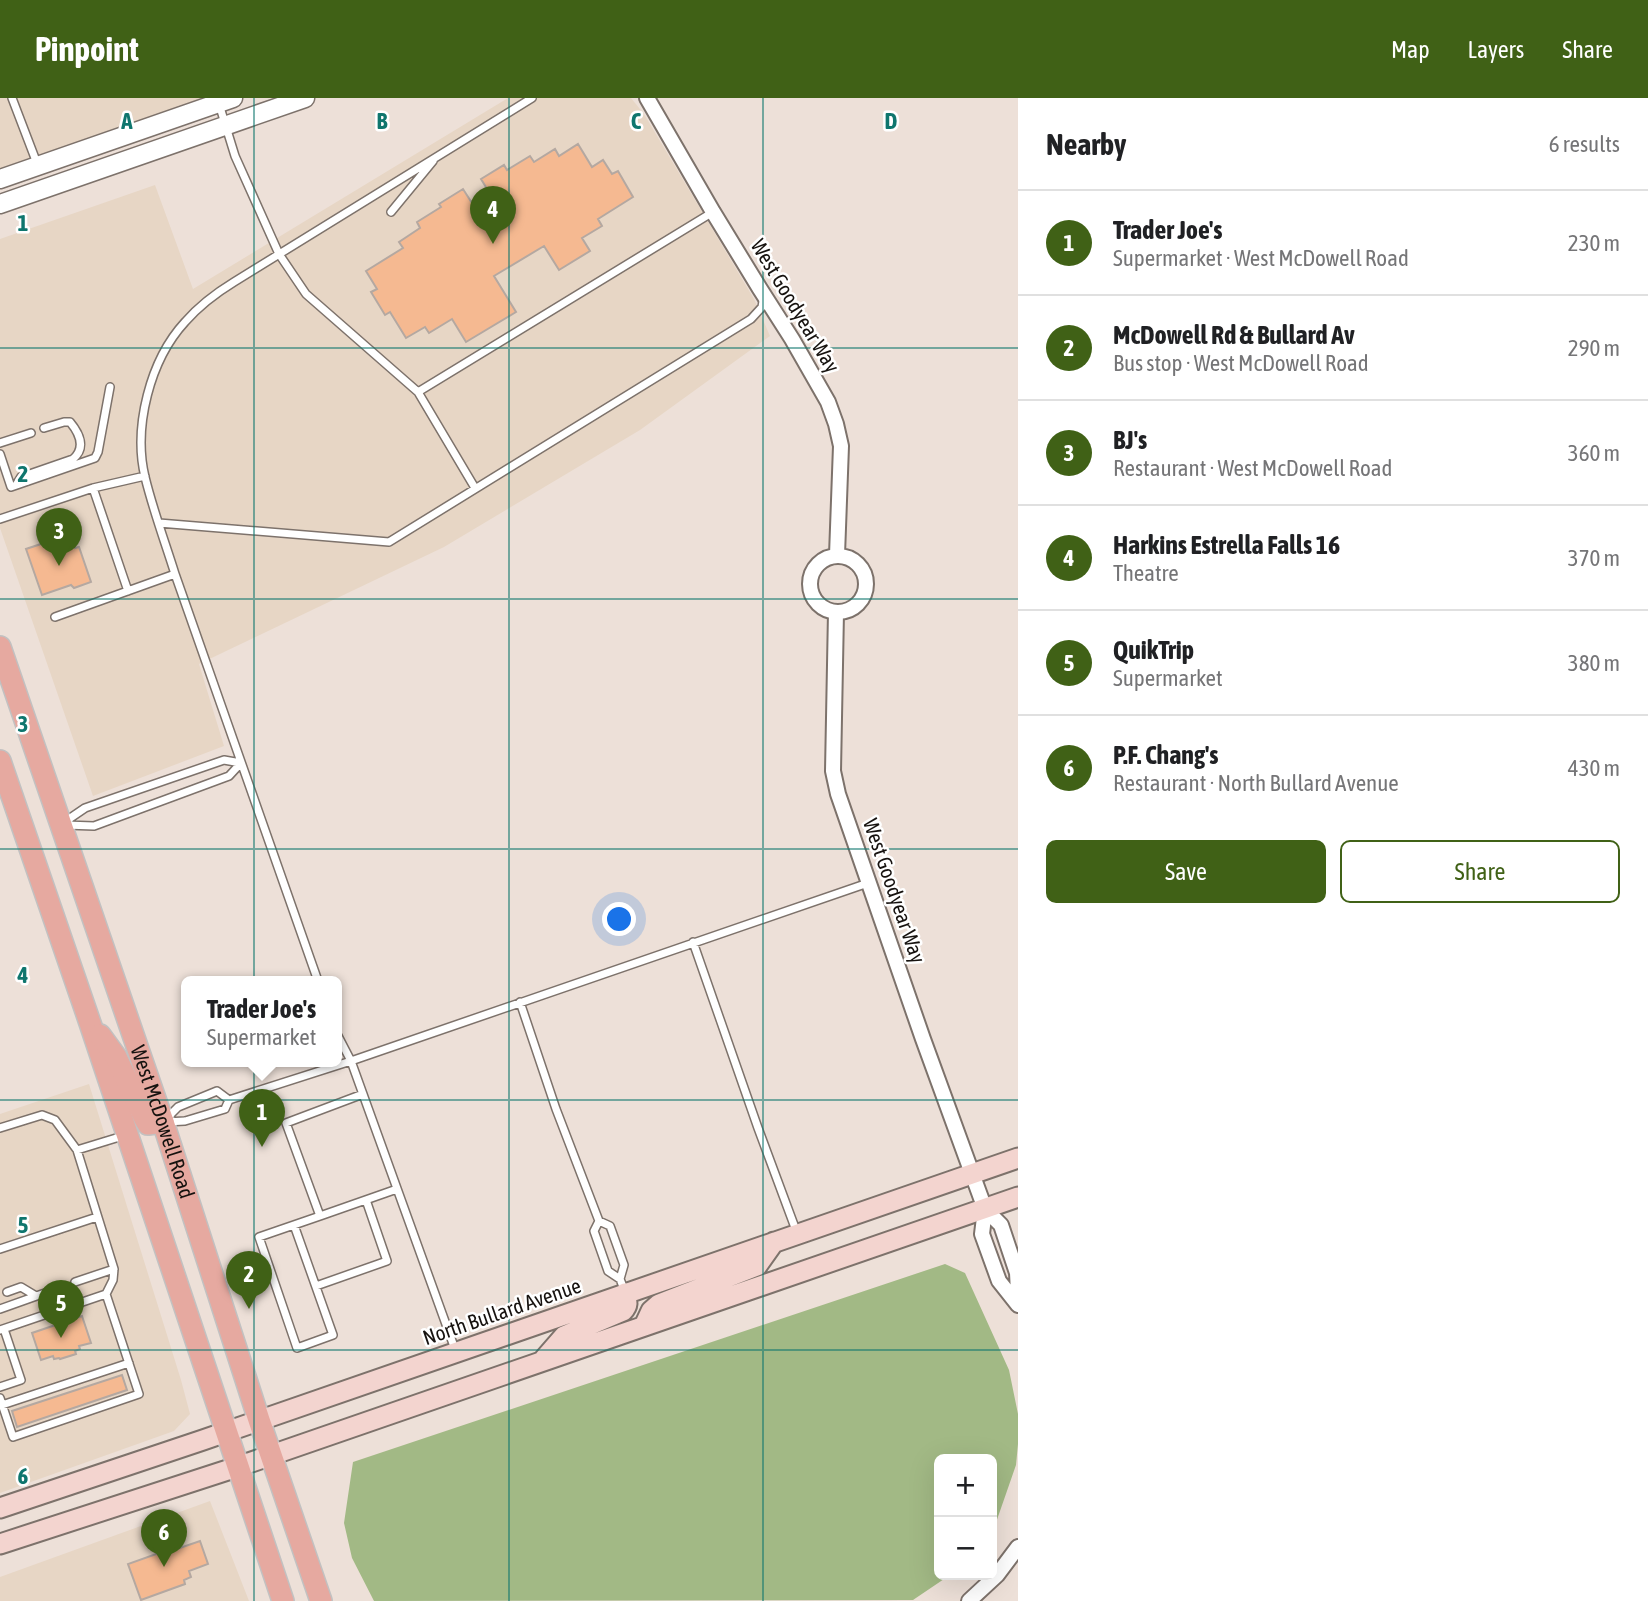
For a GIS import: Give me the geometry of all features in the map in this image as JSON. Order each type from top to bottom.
[{"type":"main road","name":"West McDowell Road","points":[[0,647],[163,1122],[259,1420],[321,1601]]},
{"type":"main road","name":"West McDowell Road","points":[[0,761],[283,1601]]},
{"type":"main road","points":[[25,836],[61,825]]},
{"type":"main road","points":[[90,1023],[117,1057],[148,1124],[163,1122]]},
{"type":"main road","name":"North Bullard Avenue","points":[[0,1508],[456,1352],[623,1286],[774,1242],[1018,1158]]},
{"type":"main road","points":[[0,1544],[237,1467],[1018,1197]]},
{"type":"main road","points":[[645,1326],[651,1311],[659,1304],[757,1266],[774,1242]]},
{"type":"main road","points":[[542,1362],[564,1336],[623,1311],[628,1303],[623,1286]]},
{"type":"street","points":[[0,204],[306,98]]},
{"type":"street","name":"West Goodyear Way","points":[[647,98],[828,402],[841,446],[837,555]]},
{"type":"street","points":[[0,179],[221,99]]},
{"type":"street","points":[[837,555],[845,556],[858,564],[866,585],[857,605],[843,612],[836,612],[822,608],[817,603],[812,597],[809,583],[810,576],[823,559],[837,555]]},
{"type":"street","name":"West Goodyear Way","points":[[836,612],[833,771],[838,794],[985,1209]]},
{"type":"street","points":[[985,1209],[1001,1225],[1017,1273],[1018,1292]]},
{"type":"street","points":[[985,1209],[982,1234],[999,1281],[1018,1305]]},
{"type":"street","points":[[969,1601],[997,1575],[1018,1547]]},
{"type":"lane","points":[[12,98],[38,166]]},
{"type":"lane","points":[[316,976],[175,574],[145,476],[142,423],[146,397],[168,346],[184,323],[206,302],[532,98]]},
{"type":"lane","points":[[221,99],[235,156],[279,254],[306,294],[418,391],[475,488]]},
{"type":"lane","points":[[391,212],[438,156]]},
{"type":"lane","points":[[418,391],[713,212]]},
{"type":"lane","points":[[159,523],[389,542],[751,319],[762,307],[764,296]]},
{"type":"lane","points":[[0,454],[12,487],[95,458],[110,387]]},
{"type":"lane","points":[[16,486],[21,477],[73,459],[80,453],[78,435],[70,422],[44,428]]},
{"type":"lane","points":[[0,443],[31,433]]},
{"type":"lane","points":[[0,519],[93,488],[145,476]]},
{"type":"lane","points":[[93,488],[128,591]]},
{"type":"lane","points":[[55,617],[175,574]]},
{"type":"lane","points":[[61,825],[85,808],[224,760],[241,763]]},
{"type":"lane","points":[[61,825],[94,826],[229,776],[241,763]]},
{"type":"lane","points":[[342,1064],[869,883]]},
{"type":"lane","points":[[694,942],[797,1234]]},
{"type":"lane","points":[[520,1002],[556,1110],[599,1221],[610,1226],[624,1265],[623,1286]]},
{"type":"lane","points":[[342,1044],[351,1061],[456,1352]]},
{"type":"lane","points":[[163,1122],[185,1121],[225,1109],[229,1100],[332,1067]]},
{"type":"lane","points":[[163,1122],[178,1107],[218,1091],[229,1100]]},
{"type":"lane","points":[[320,1216],[286,1123],[363,1094]]},
{"type":"lane","points":[[0,1128],[42,1115],[55,1120],[76,1150],[114,1269],[113,1280],[106,1294],[2,1330],[21,1380],[0,1387]]},
{"type":"lane","points":[[76,1150],[127,1135]]},
{"type":"lane","points":[[294,1225],[333,1335],[297,1348],[259,1237],[397,1189]]},
{"type":"lane","points":[[316,1286],[387,1261],[366,1200]]},
{"type":"lane","points":[[0,1249],[97,1217]]},
{"type":"lane","points":[[599,1221],[594,1231],[608,1271],[623,1286]]},
{"type":"lane","points":[[75,1282],[114,1269]]},
{"type":"lane","points":[[8,1292],[21,1287],[36,1296]]},
{"type":"lane","points":[[0,1308],[59,1287]]},
{"type":"lane","points":[[106,1294],[129,1363],[139,1394],[71,1412],[13,1437],[1,1401],[63,1389],[129,1363]]},
{"type":"shaded area","points":[[0,98],[204,98],[174,111],[0,169]]},
{"type":"shaded area","points":[[508,98],[631,98],[644,114],[754,299],[770,336],[640,430],[444,547],[199,664],[224,746],[93,796],[0,528],[0,239],[155,185],[193,289]]},
{"type":"shaded area","points":[[89,1084],[190,1414],[174,1431],[0,1493],[0,1114]]},
{"type":"shaded area","points":[[210,1501],[249,1601],[0,1601],[0,1577]]},
{"type":"green space","points":[[945,1264],[965,1273],[1009,1370],[1018,1414],[1016,1465],[997,1520],[997,1454],[934,1454],[934,1580],[943,1580],[913,1600],[374,1601],[352,1558],[344,1523],[353,1462]]},
{"type":"building","points":[[578,144],[592,167],[603,160],[612,174],[618,171],[633,197],[598,219],[602,226],[582,238],[590,251],[559,270],[544,246],[494,276],[516,312],[466,342],[452,319],[429,333],[425,327],[406,338],[390,312],[385,315],[371,292],[377,289],[366,271],[403,248],[399,242],[420,228],[417,222],[463,189],[472,203],[489,192],[481,179],[504,165],[507,170],[530,156],[534,162],[555,149],[559,156]]},
{"type":"building","points":[[68,529],[75,548],[79,547],[91,582],[74,588],[71,585],[42,595],[26,549],[56,539],[54,533]]},
{"type":"building","points":[[82,1316],[91,1343],[79,1346],[76,1354],[60,1359],[54,1359],[53,1356],[41,1360],[32,1333]]},
{"type":"building","points":[[122,1375],[127,1390],[17,1427],[12,1411]]},
{"type":"building","points":[[200,1541],[208,1564],[189,1571],[191,1577],[184,1580],[185,1584],[141,1600],[128,1564]]},
{"type":"place","name":"Harkins Estrella Falls 16","points":[[493,244]]},
{"type":"place","name":"BJ's","points":[[59,566]]},
{"type":"place","name":"Trader Joe's","points":[[262,1147]]},
{"type":"place","name":"McDowell Rd & Bullard Av","points":[[249,1309]]},
{"type":"place","name":"QuikTrip","points":[[61,1338]]},
{"type":"place","name":"P.F. Chang's","points":[[164,1567]]}]
